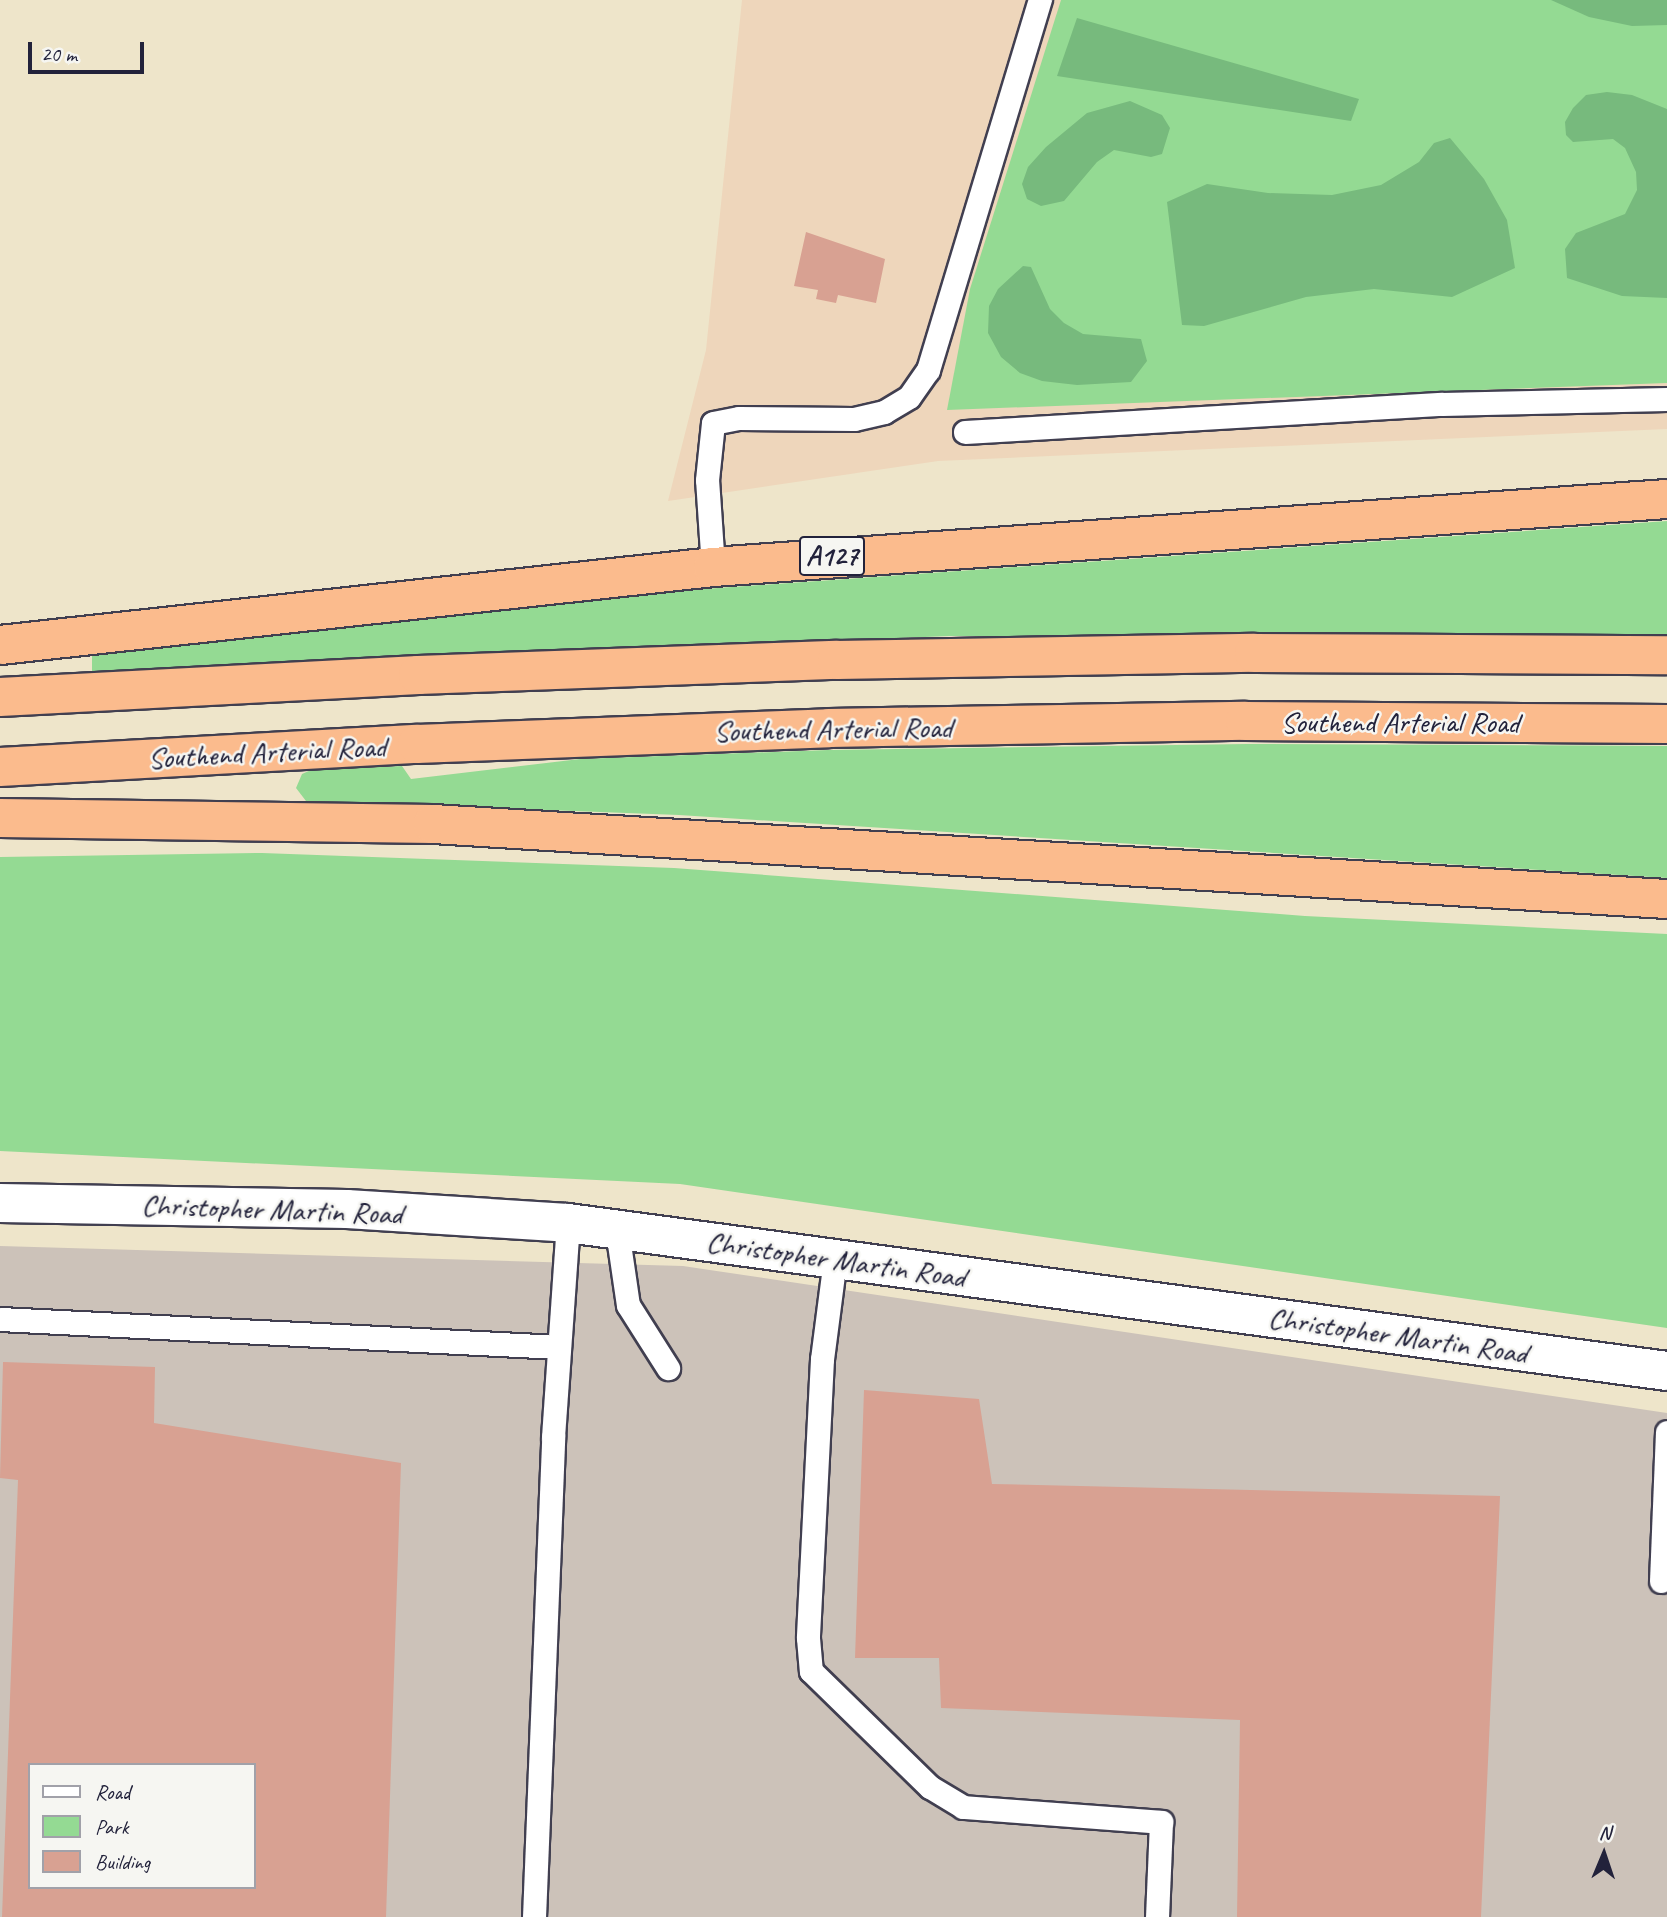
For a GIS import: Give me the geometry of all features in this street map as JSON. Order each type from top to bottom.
[{"type":"highway","name":"A127","points":[[0,645],[713,567],[1667,499]]},
{"type":"highway","points":[[0,697],[418,675],[850,659],[1254,653],[1667,655]]},
{"type":"highway","name":"Southend Arterial Road","points":[[0,767],[430,743],[801,729],[1245,721],[1667,724]]},
{"type":"highway","points":[[0,818],[433,824],[1667,899]]},
{"type":"street","name":"Christopher Martin Road","points":[[0,1203],[346,1209],[568,1223],[1667,1371]]},
{"type":"lane","points":[[713,567],[707,480],[713,423],[739,418],[854,419],[884,412],[909,397],[928,370],[1040,0]]},
{"type":"lane","points":[[965,432],[1443,404],[1667,399]]},
{"type":"lane","points":[[534,1917],[559,1347],[568,1223]]},
{"type":"lane","points":[[617,1230],[628,1305],[668,1368]]},
{"type":"lane","points":[[835,1259],[822,1359],[808,1638],[811,1671],[930,1787],[963,1807],[1161,1822],[1157,1917]]},
{"type":"lane","points":[[0,1319],[559,1347]]},
{"type":"lane","points":[[1661,1581],[1667,1432]]},
{"type":"shaded area","points":[[742,0],[1667,0],[1667,429],[938,461],[668,501],[706,350]]},
{"type":"shaded area","points":[[0,1246],[683,1266],[1667,1413],[1667,1917],[0,1917]]},
{"type":"green space","points":[[1061,0],[1667,0],[1667,383],[947,410],[970,289]]},
{"type":"green space","points":[[1551,0],[1667,0],[1667,25],[1632,26],[1589,17]]},
{"type":"green space","points":[[1077,18],[1359,99],[1351,121],[1057,76]]},
{"type":"green space","points":[[1607,92],[1632,95],[1667,109],[1667,298],[1622,296],[1567,278],[1565,249],[1576,233],[1625,214],[1637,190],[1636,172],[1625,148],[1613,139],[1573,142],[1566,135],[1565,122],[1573,108],[1586,95]]},
{"type":"green space","points":[[1130,101],[1162,115],[1170,128],[1162,154],[1151,157],[1114,150],[1097,162],[1064,201],[1041,206],[1027,199],[1022,184],[1028,167],[1046,147],[1087,113]]},
{"type":"green space","points":[[1450,138],[1484,179],[1507,220],[1515,268],[1452,297],[1374,289],[1306,297],[1204,326],[1182,325],[1167,202],[1207,184],[1268,193],[1332,195],[1381,185],[1419,162],[1434,143]]},
{"type":"green space","points":[[1023,266],[1031,267],[1050,309],[1064,323],[1083,334],[1141,339],[1147,361],[1131,382],[1077,385],[1042,381],[1020,373],[1001,357],[988,333],[989,306],[998,289]]},
{"type":"green space","points":[[1667,521],[1667,636],[949,636],[92,672],[92,654],[647,593]]},
{"type":"green space","points":[[1247,744],[1667,746],[1667,878],[679,815],[306,801],[296,788],[302,774],[311,770],[402,766],[411,779],[580,759],[828,750]]},
{"type":"green space","points":[[262,853],[674,868],[1305,916],[1667,934],[1667,1328],[680,1184],[0,1151],[0,857]]},
{"type":"building","points":[[806,232],[885,259],[876,303],[838,295],[836,303],[816,299],[818,290],[794,286]]},
{"type":"building","points":[[3,1362],[155,1367],[154,1423],[401,1463],[386,1917],[2,1917],[18,1480],[0,1478]]},
{"type":"building","points":[[864,1390],[979,1399],[992,1484],[1500,1496],[1481,1917],[1237,1917],[1240,1720],[941,1708],[939,1658],[855,1658]]}]
